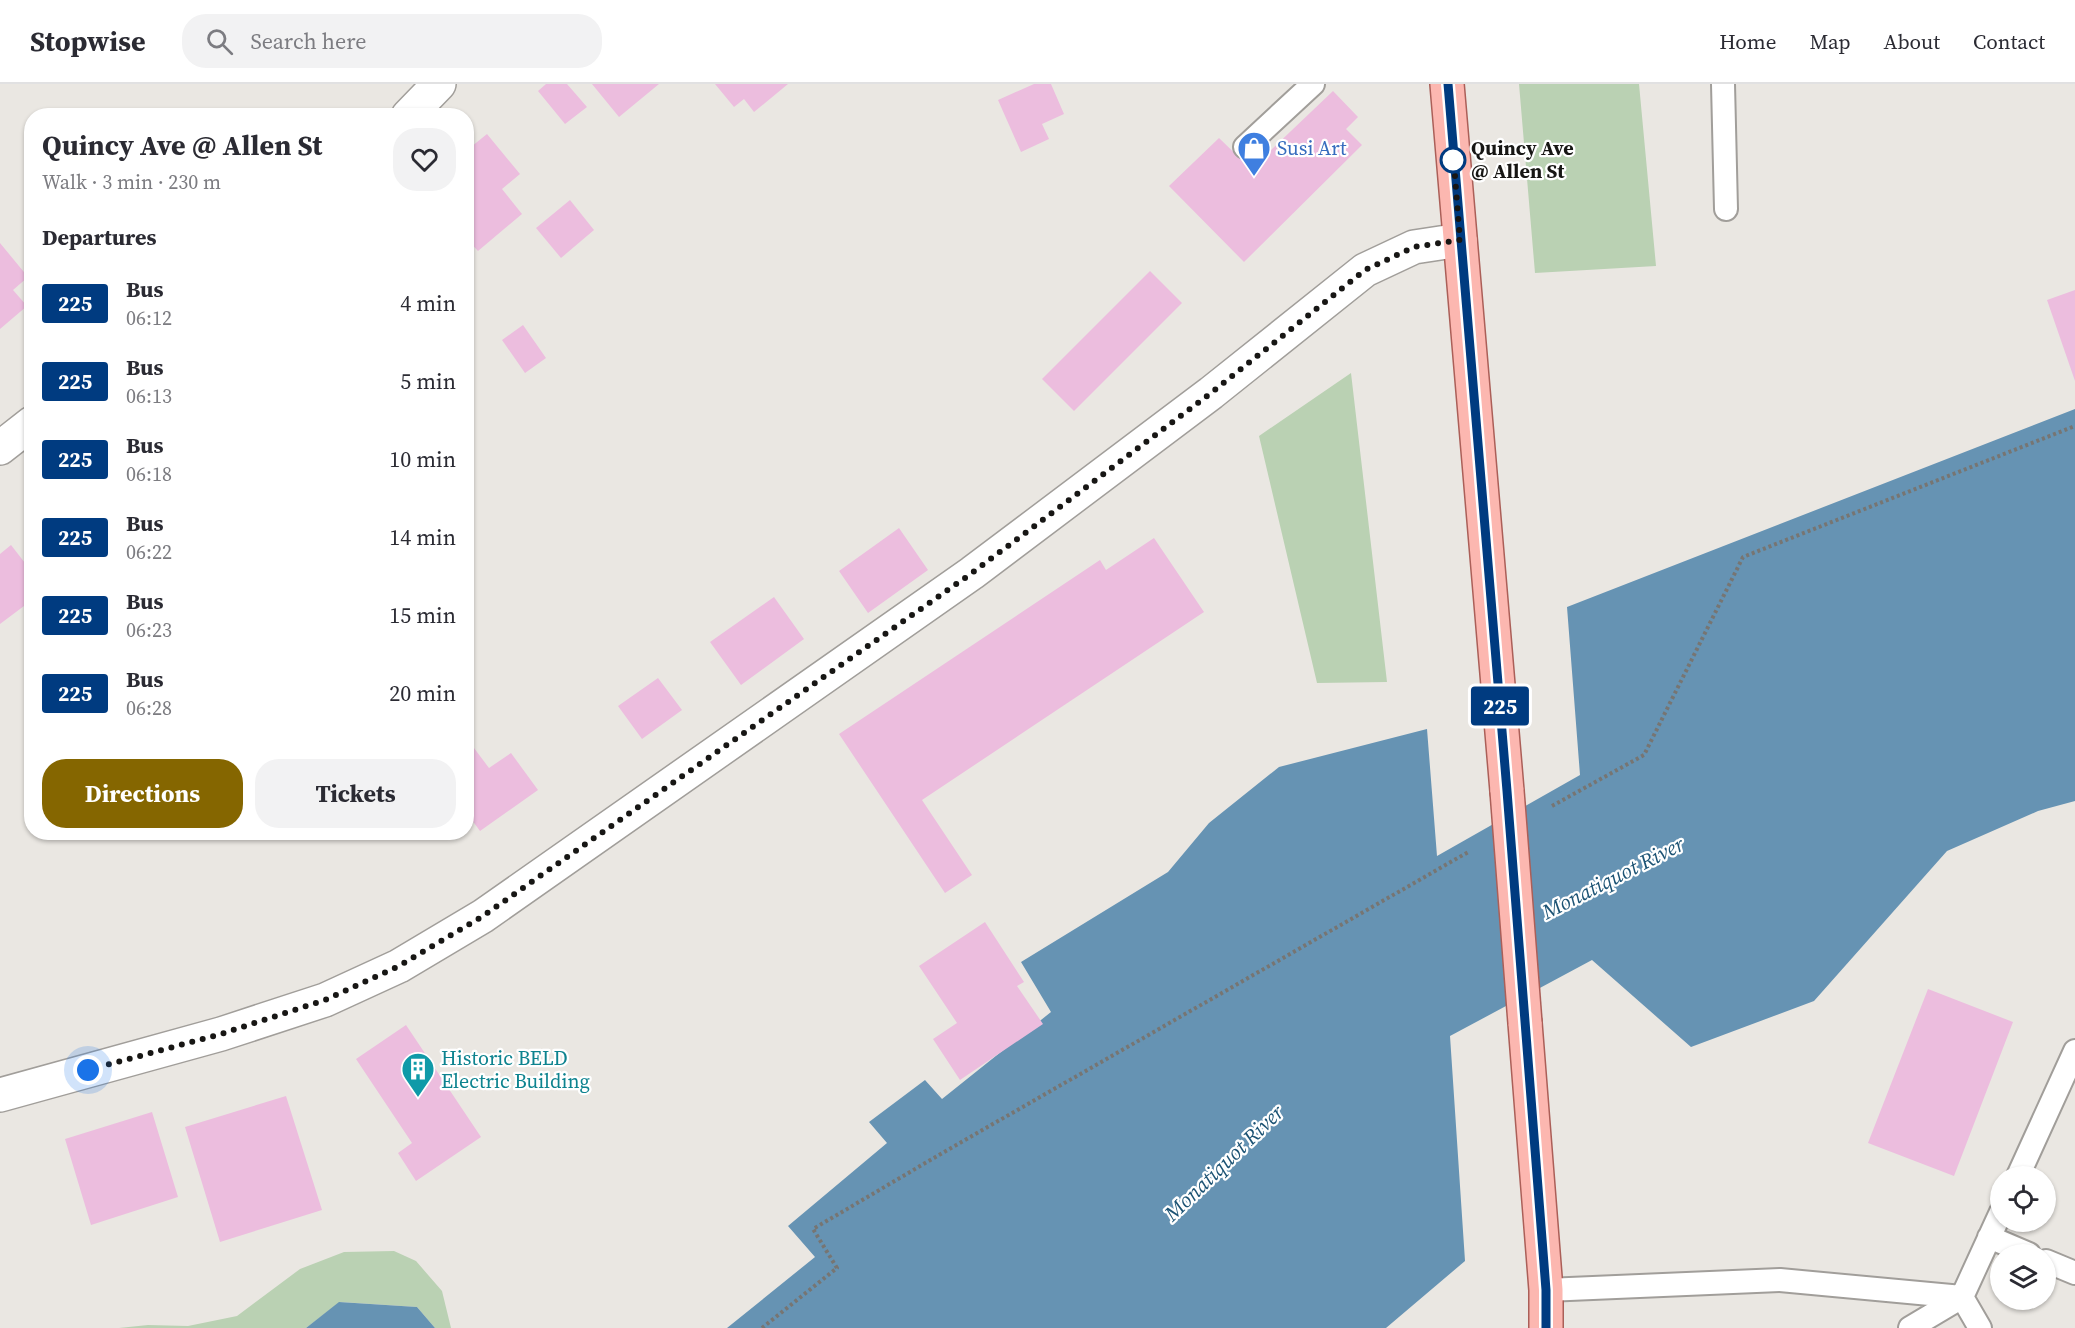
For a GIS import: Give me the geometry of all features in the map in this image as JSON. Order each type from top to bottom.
[{"type":"main road","points":[[1448,84],[1507,791],[1546,1290],[1546,1328]]},
{"type":"street","points":[[416,108],[439,84]]},
{"type":"street","points":[[0,1095],[221,1034],[325,1000],[399,966],[483,916],[972,573],[1211,393],[1365,270],[1414,247],[1460,240]]},
{"type":"street","points":[[0,448],[24,429]]},
{"type":"lane","points":[[1245,147],[1313,84]]},
{"type":"lane","points":[[1722,84],[1726,208]]},
{"type":"lane","points":[[2023,1166],[2075,1051]]},
{"type":"lane","points":[[1910,1328],[1962,1296],[1991,1232]]},
{"type":"lane","points":[[1989,1237],[2005,1244]]},
{"type":"lane","points":[[2056,1265],[2075,1273]]},
{"type":"lane","points":[[1546,1290],[1780,1280],[1962,1296]]},
{"type":"lane","points":[[1962,1296],[1980,1328]]},
{"type":"path","points":[[1542,811],[1644,755],[1743,557],[2075,426]]},
{"type":"path","points":[[762,1328],[837,1268],[813,1229],[1471,851]]},
{"type":"green space","points":[[1519,84],[1639,84],[1656,266],[1535,273]]},
{"type":"green space","points":[[1351,373],[1387,682],[1317,683],[1259,436]]},
{"type":"green space","points":[[394,1251],[416,1261],[442,1291],[451,1328],[435,1328],[417,1307],[340,1302],[306,1328],[119,1328],[148,1325],[188,1326],[237,1316],[300,1269],[344,1252]]},
{"type":"water","name":"Monatiquot River","points":[[2075,409],[2075,801],[2038,811],[1947,851],[1814,1001],[1691,1047],[1592,960],[1450,1036],[1465,1261],[1386,1328],[727,1328],[815,1257],[788,1226],[887,1143],[869,1122],[925,1080],[942,1099],[1051,1012],[1021,962],[1168,872],[1209,823],[1279,767],[1427,729],[1437,856],[1580,775],[1567,607]]},
{"type":"water","points":[[339,1302],[417,1307],[435,1328],[306,1328]]},
{"type":"building","points":[[546,84],[567,84],[587,107],[565,124],[538,91]]},
{"type":"building","points":[[592,84],[659,84],[619,117]]},
{"type":"building","points":[[715,84],[788,84],[754,112],[744,99],[734,107]]},
{"type":"building","points":[[1034,84],[1051,84],[1064,114],[1042,124],[1049,139],[1021,152],[998,100]]},
{"type":"building","name":"Susi Art","points":[[1333,91],[1358,117],[1346,129],[1362,145],[1244,262],[1169,186],[1219,138],[1251,169]]},
{"type":"building","points":[[487,134],[520,174],[502,189],[522,214],[478,251],[474,247],[474,145]]},
{"type":"building","points":[[570,200],[594,230],[561,258],[536,228]]},
{"type":"building","points":[[0,243],[24,272],[24,280],[13,290],[24,303],[24,309],[0,329]]},
{"type":"building","points":[[1150,271],[1182,303],[1074,411],[1042,379]]},
{"type":"building","points":[[2075,290],[2075,381],[2047,300]]},
{"type":"building","points":[[523,325],[546,358],[525,373],[502,340]]},
{"type":"building","points":[[899,528],[928,570],[868,613],[839,571]]},
{"type":"building","points":[[1154,538],[1204,612],[922,800],[972,875],[945,893],[839,734],[1100,560],[1106,570]]},
{"type":"building","points":[[11,545],[24,562],[24,606],[0,624],[0,554]]},
{"type":"building","points":[[774,597],[804,639],[741,685],[710,642]]},
{"type":"building","points":[[658,678],[682,710],[642,739],[618,706]]},
{"type":"building","points":[[474,748],[489,768],[511,753],[538,790],[480,831],[474,823]]},
{"type":"building","points":[[985,922],[1024,982],[1017,986],[1043,1024],[960,1080],[933,1039],[957,1023],[919,966]]},
{"type":"building","points":[[1928,989],[2013,1022],[1954,1176],[1868,1143]]},
{"type":"building","name":"Historic BELD Electric Building","points":[[406,1025],[481,1137],[416,1181],[398,1153],[412,1143],[356,1059]]},
{"type":"building","points":[[286,1096],[322,1210],[220,1242],[185,1127]]},
{"type":"building","points":[[152,1112],[178,1197],[91,1225],[65,1139]]},
{"type":"bus line","name":"225","points":[[1448,84],[1507,791],[1546,1290],[1546,1328]]},
{"type":"place","name":"Quincy Ave @ Allen St","points":[[1453,160]]},
{"type":"place","name":"Susi Art","points":[[1254,177]]},
{"type":"place","name":"Historic BELD Electric Building","points":[[418,1098]]},
{"type":"route","points":[[88,1070],[221,1034],[325,1000],[399,966],[483,916],[972,573],[1211,393],[1365,270],[1414,247],[1460,240],[1453,151],[1453,160]]}]
